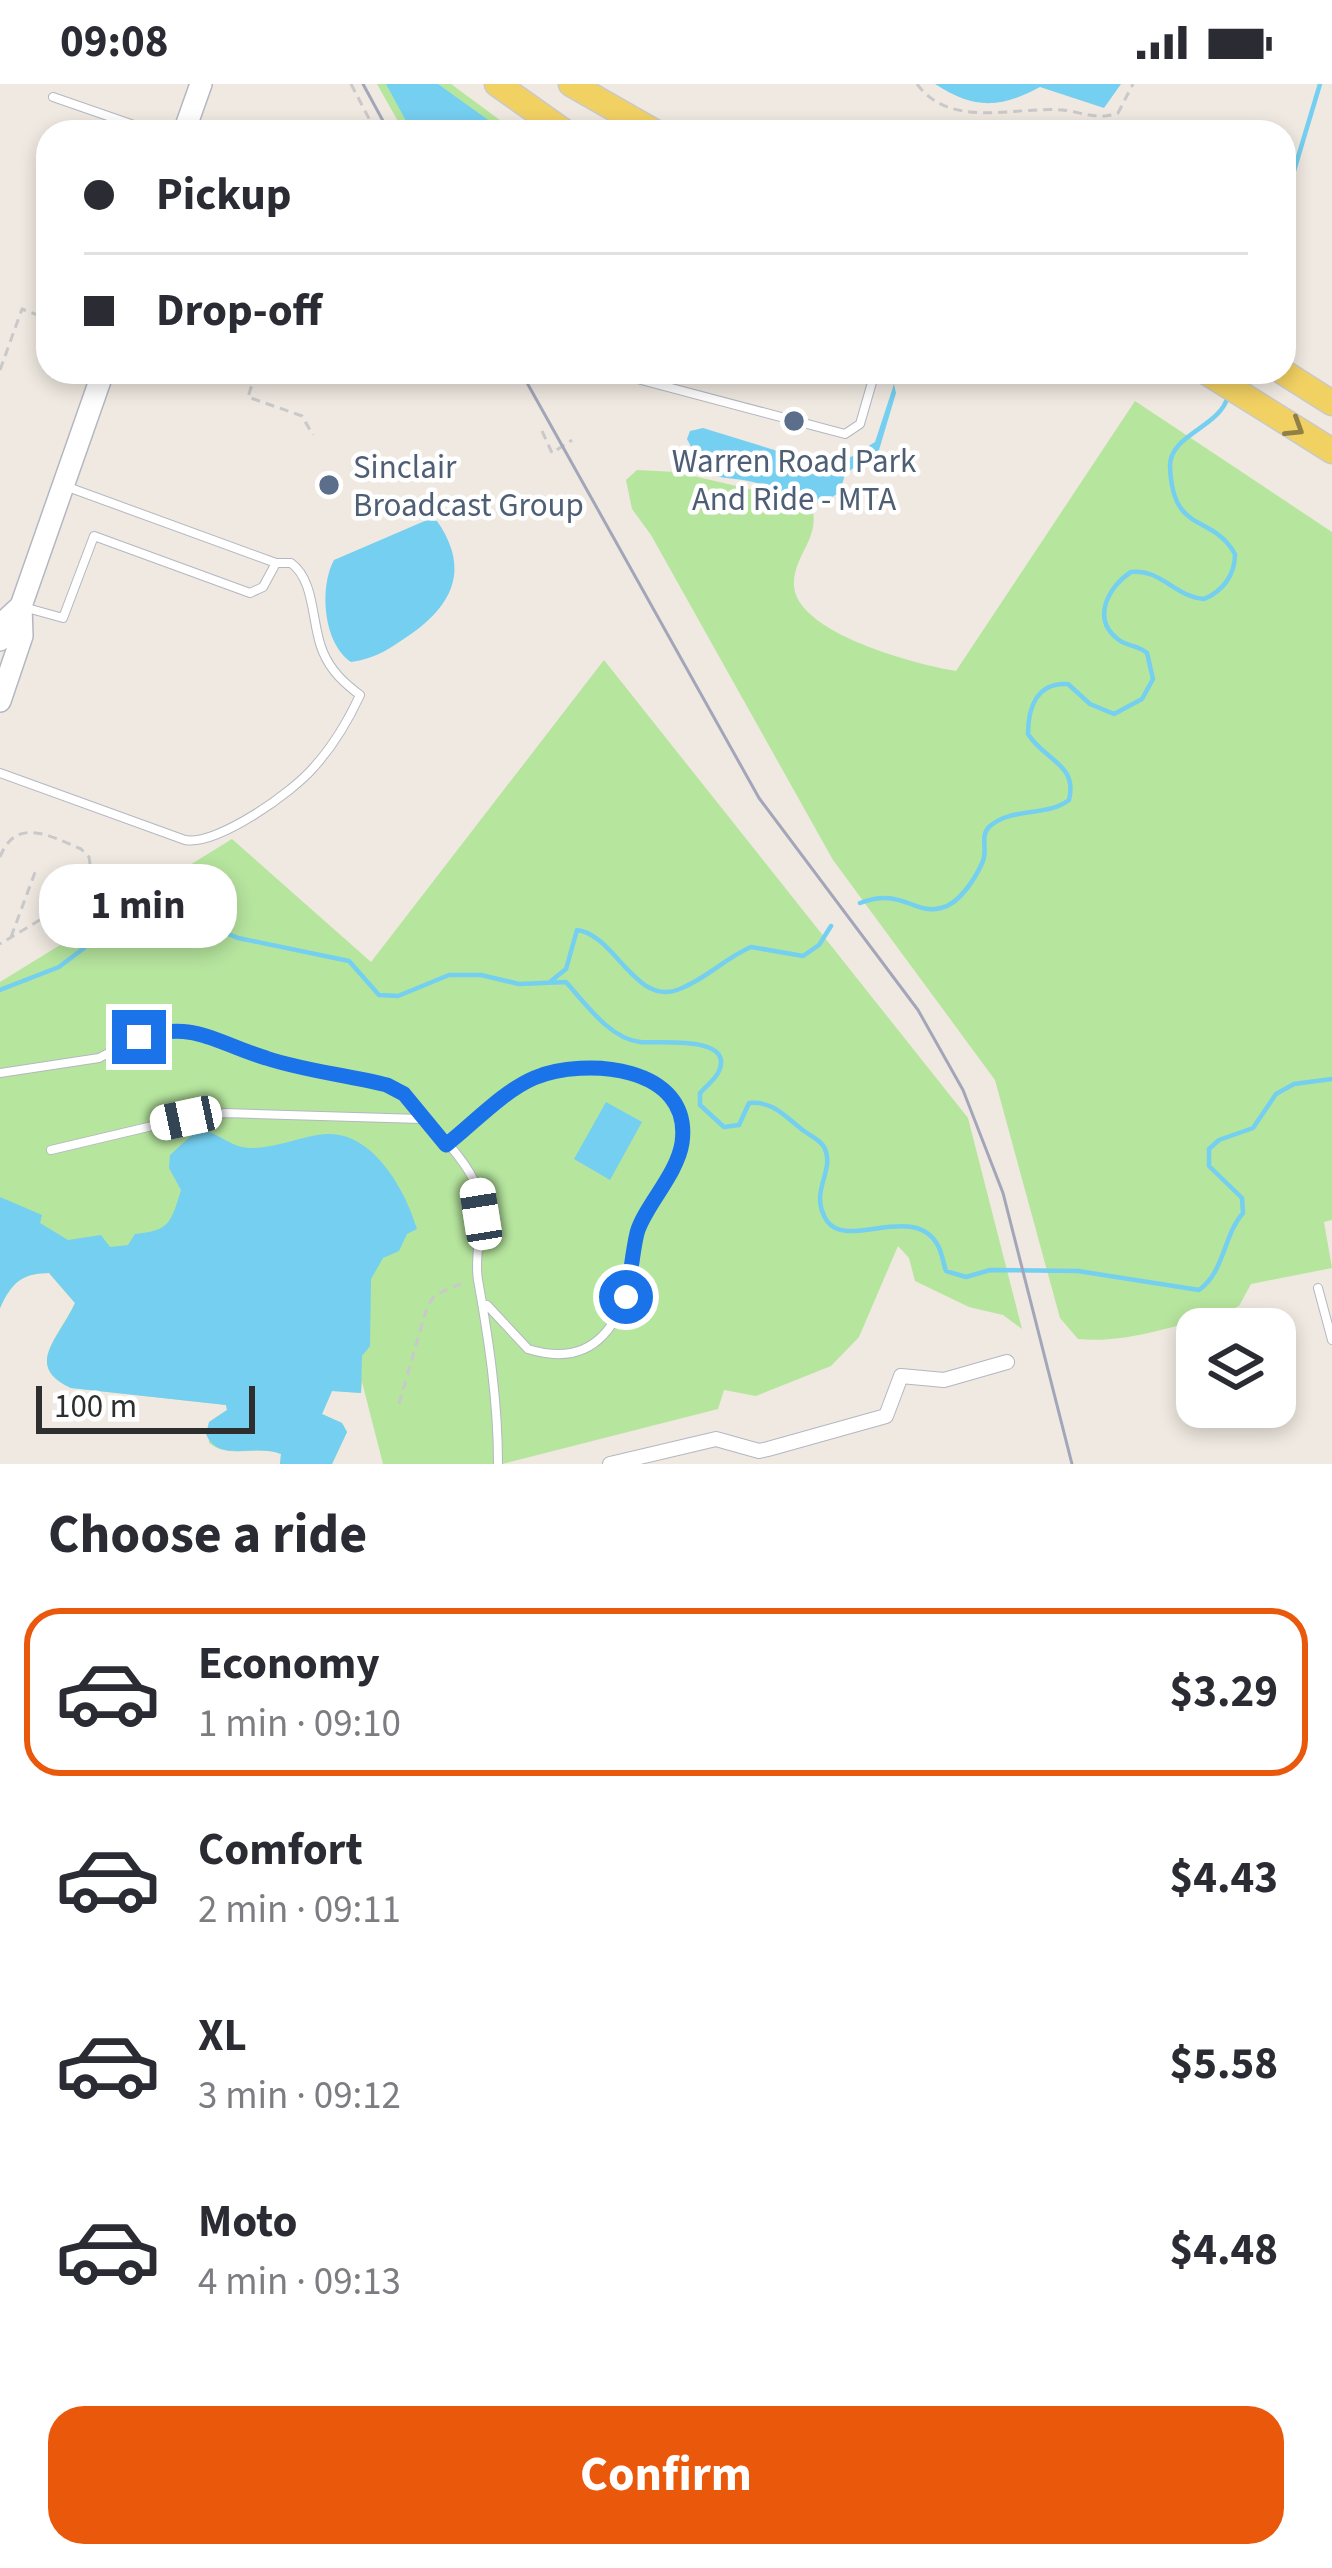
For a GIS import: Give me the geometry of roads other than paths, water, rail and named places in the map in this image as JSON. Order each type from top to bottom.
[{"type":"main road","points":[[188,120],[201,84]]},
{"type":"main road","points":[[497,84],[546,120]]},
{"type":"main road","points":[[572,84],[625,120]]},
{"type":"main road","points":[[605,106],[632,120]]},
{"type":"main road","points":[[1296,380],[1332,403]]},
{"type":"main road","points":[[0,700],[22,635],[21,606],[99,384]]},
{"type":"main road","points":[[1225,384],[1332,451]]},
{"type":"main road","points":[[0,640],[8,618],[21,606]]},
{"type":"street","points":[[610,1464],[716,1439],[768,1449],[886,1416],[902,1376],[944,1380],[1006,1362]]},
{"type":"lane","points":[[53,97],[119,120]]},
{"type":"lane","points":[[656,384],[845,434],[860,424],[872,384]]},
{"type":"lane","points":[[0,772],[195,842],[226,831],[304,777],[347,722],[360,695],[342,682],[321,650],[300,570],[291,563],[276,562],[63,486]]},
{"type":"lane","points":[[21,606],[63,618],[94,536],[250,593],[263,587],[276,562]]},
{"type":"lane","points":[[0,1073],[99,1058],[139,1037],[170,1029],[192,1030],[267,1059],[387,1085],[404,1094],[477,1187],[481,1214],[478,1278],[486,1304],[498,1464]]},
{"type":"lane","points":[[446,1145],[531,1079],[585,1066],[604,1066],[660,1087],[678,1113],[682,1145],[638,1231],[626,1297],[605,1337],[573,1352],[537,1352],[528,1349],[486,1304]]},
{"type":"lane","points":[[51,1150],[224,1113],[422,1119]]},
{"type":"lane","points":[[1318,1288],[1332,1340]]},
{"type":"water","points":[[386,84],[438,84],[488,120],[406,120]]},
{"type":"water","points":[[935,84],[1121,84],[1104,108],[1040,87],[999,102],[975,102]]},
{"type":"water","points":[[894,384],[896,393],[879,450],[845,474],[840,492],[811,505],[793,503],[753,482],[705,473],[687,439],[690,431],[703,428],[833,468],[875,442]]},
{"type":"water","points":[[427,520],[437,521],[453,554],[447,597],[404,639],[375,656],[351,662],[334,642],[326,614],[326,585],[334,560]]},
{"type":"water","points":[[606,1102],[642,1122],[610,1180],[574,1159]]},
{"type":"water","points":[[209,1132],[252,1148],[326,1134],[358,1142],[385,1166],[412,1214],[417,1229],[407,1234],[399,1251],[383,1258],[371,1279],[370,1346],[362,1356],[361,1393],[332,1391],[322,1414],[342,1423],[347,1432],[332,1464],[280,1464],[281,1454],[271,1451],[219,1448],[206,1434],[209,1422],[227,1410],[226,1405],[71,1388],[57,1380],[49,1370],[49,1351],[75,1303],[49,1273],[18,1282],[0,1308],[0,1197],[42,1215],[40,1223],[68,1240],[101,1235],[110,1247],[128,1245],[135,1234],[167,1223],[181,1190],[169,1168],[170,1155],[193,1134]]},
{"type":"waterway","points":[[1296,164],[1320,84]]},
{"type":"waterway","points":[[860,903],[886,898],[922,908],[948,905],[980,867],[990,826],[1069,800],[1069,778],[1028,734],[1032,706],[1042,692],[1057,684],[1068,684],[1090,704],[1114,714],[1142,699],[1153,679],[1147,653],[1110,632],[1104,613],[1110,594],[1131,572],[1151,574],[1204,599],[1227,581],[1235,554],[1178,504],[1170,467],[1178,446],[1215,416],[1228,396]]},
{"type":"waterway","points":[[0,990],[59,967],[84,948],[110,917],[138,902],[159,905],[238,938],[349,961],[379,995],[398,996],[449,975],[481,975],[519,984],[566,982],[618,1034],[640,1042],[691,1043],[715,1051],[721,1059],[719,1071],[700,1093],[700,1105],[724,1127],[739,1125],[749,1103],[758,1103],[780,1111],[819,1141],[827,1158],[820,1201],[827,1221],[836,1229],[897,1226],[926,1232],[937,1244],[946,1271],[966,1277],[990,1270],[1078,1271],[1199,1290],[1214,1273],[1243,1213],[1242,1198],[1209,1166],[1209,1149],[1219,1140],[1253,1128],[1276,1094],[1294,1084],[1332,1079]]},
{"type":"waterway","points":[[551,981],[566,969],[577,930],[590,934],[637,979],[662,992],[687,986],[751,947],[803,956],[819,945],[831,926]]},
{"type":"tram line","points":[[363,84],[382,120]]},
{"type":"tram line","points":[[528,384],[759,798],[918,1010],[963,1090],[1003,1193],[1072,1464]]},
{"type":"place","name":"Warren Road Park And Ride - MTA","points":[[794,421]]},
{"type":"place","name":"Sinclair Broadcast Group","points":[[329,485]]}]
